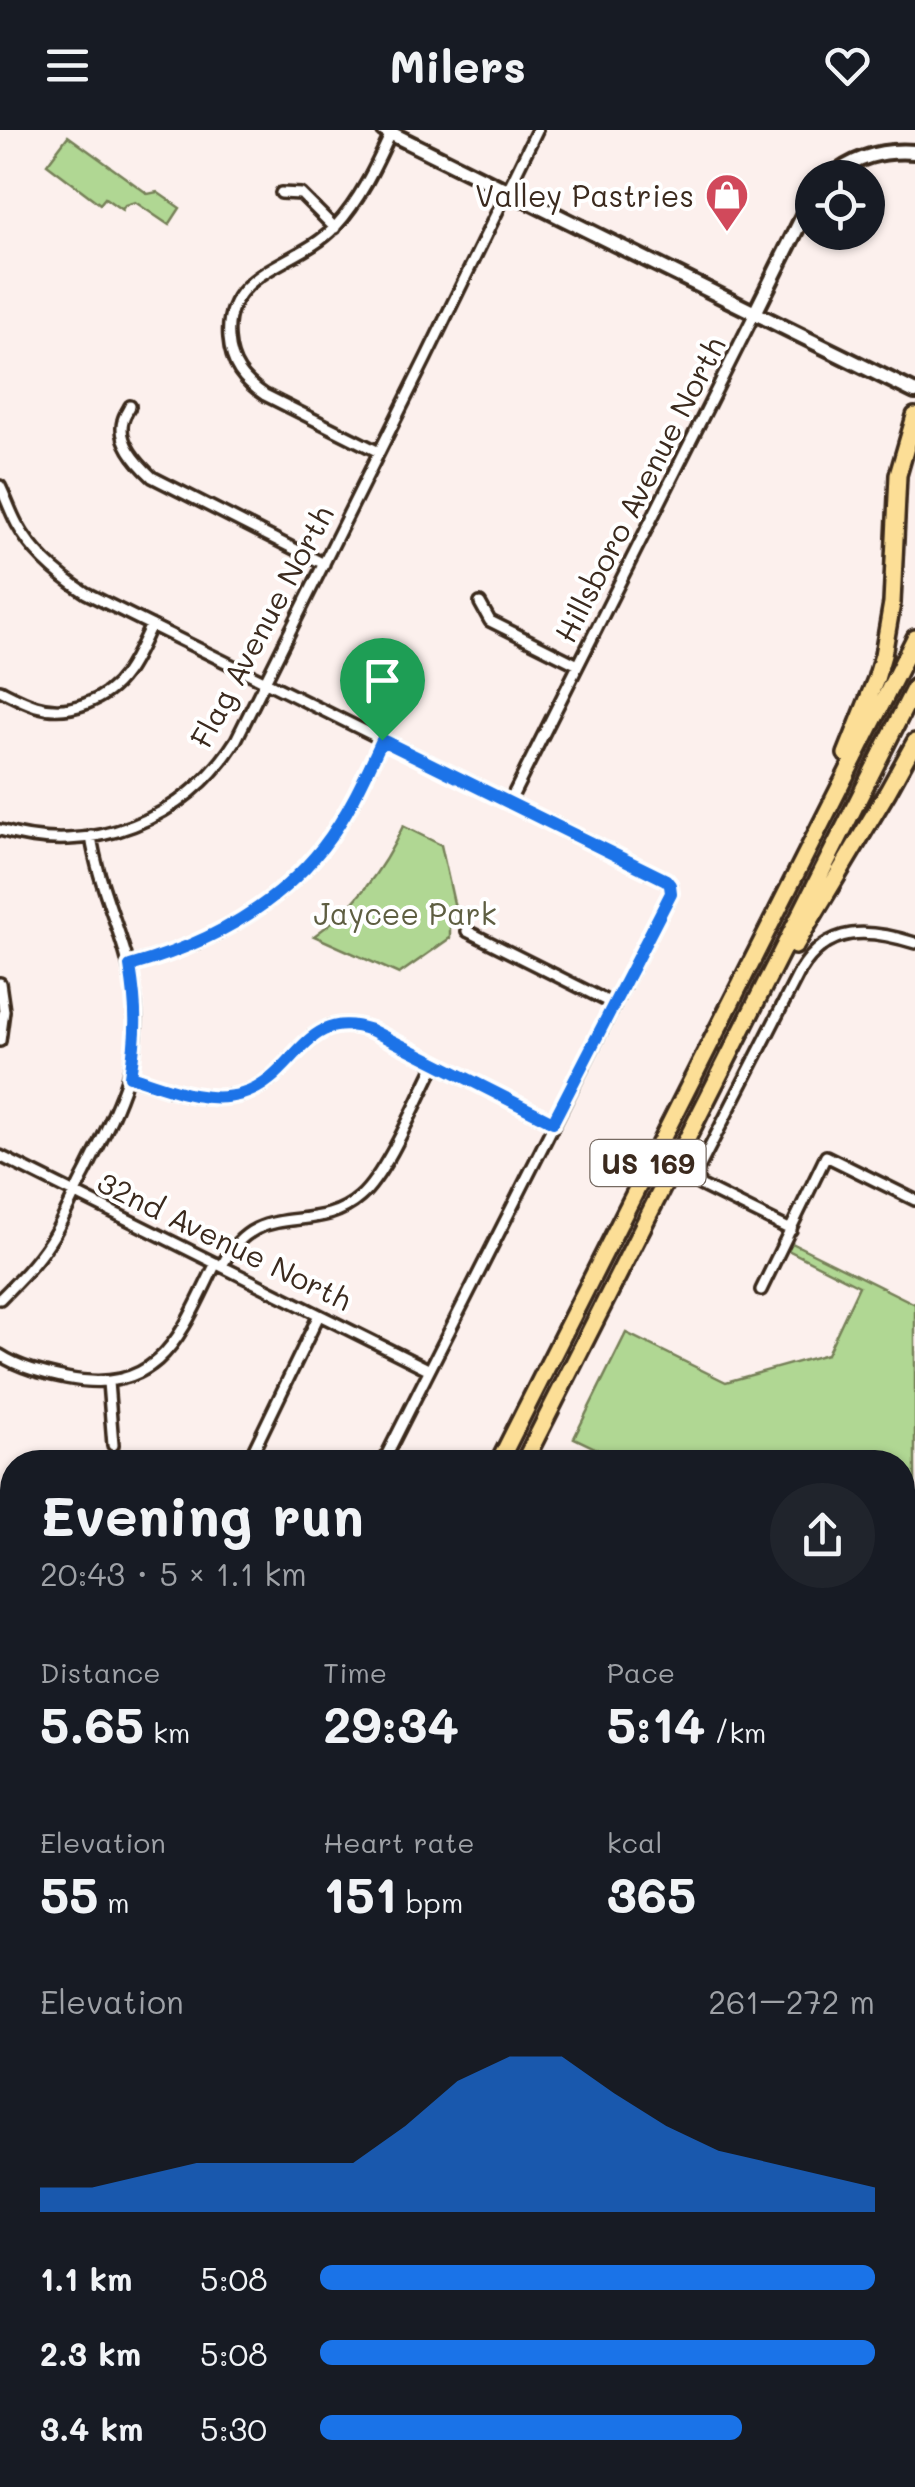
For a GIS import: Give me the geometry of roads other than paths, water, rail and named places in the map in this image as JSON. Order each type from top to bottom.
[{"type":"highway","points":[[800,864],[860,722],[883,655],[892,603],[898,474],[915,416]]},
{"type":"highway","name":"US 169","points":[[504,1450],[915,638]]},
{"type":"highway","name":"US 169","points":[[530,1450],[915,687]]},
{"type":"highway","points":[[766,985],[791,953],[915,742]]},
{"type":"street","name":"Flag Avenue North","points":[[0,830],[42,838],[90,836],[144,821],[188,795],[223,760],[324,564],[536,130]]},
{"type":"street","points":[[379,452],[250,384],[232,359],[228,330],[240,292],[265,271],[308,250],[335,228],[354,204],[388,132],[915,392]]},
{"type":"street","points":[[858,160],[888,152],[915,152]]},
{"type":"street","points":[[281,193],[302,194],[335,228]]},
{"type":"street","name":"Hillsboro Avenue North","points":[[509,803],[795,232]]},
{"type":"street","points":[[130,406],[122,422],[123,436],[131,454],[152,478],[324,564]]},
{"type":"street","points":[[0,486],[5,512],[44,561],[86,593],[670,885],[671,893],[389,1450]]},
{"type":"street","points":[[480,603],[490,622],[578,665]]},
{"type":"street","points":[[0,690],[48,709],[83,705],[114,687],[151,625]]},
{"type":"street","points":[[130,966],[210,938],[242,920],[298,874],[344,817],[382,740]]},
{"type":"street","points":[[0,1299],[50,1241],[130,1076],[136,1001],[130,966],[98,874],[90,836]]},
{"type":"street","points":[[467,931],[613,1004]]},
{"type":"street","points":[[791,1230],[700,1185],[698,1170],[814,950],[838,936],[870,933],[915,943]]},
{"type":"street","points":[[0,983],[4,1010],[0,1041]]},
{"type":"street","points":[[130,1076],[202,1097],[241,1094],[272,1078],[318,1032],[344,1024],[371,1030],[553,1122]]},
{"type":"street","points":[[0,1355],[43,1373],[93,1382],[108,1382],[149,1368],[183,1329],[235,1243],[258,1227],[334,1212],[361,1197],[382,1169],[436,1062]]},
{"type":"street","name":"32nd Avenue North","points":[[0,1156],[428,1369]]},
{"type":"street","points":[[761,1290],[826,1156],[915,1200]]},
{"type":"street","points":[[254,1450],[320,1315]]},
{"type":"street","points":[[108,1382],[112,1446]]},
{"type":"place","name":"Valley Pastries","points":[[727,233]]},
{"type":"park label","name":"Jaycee Park","points":[[405,913]]}]
